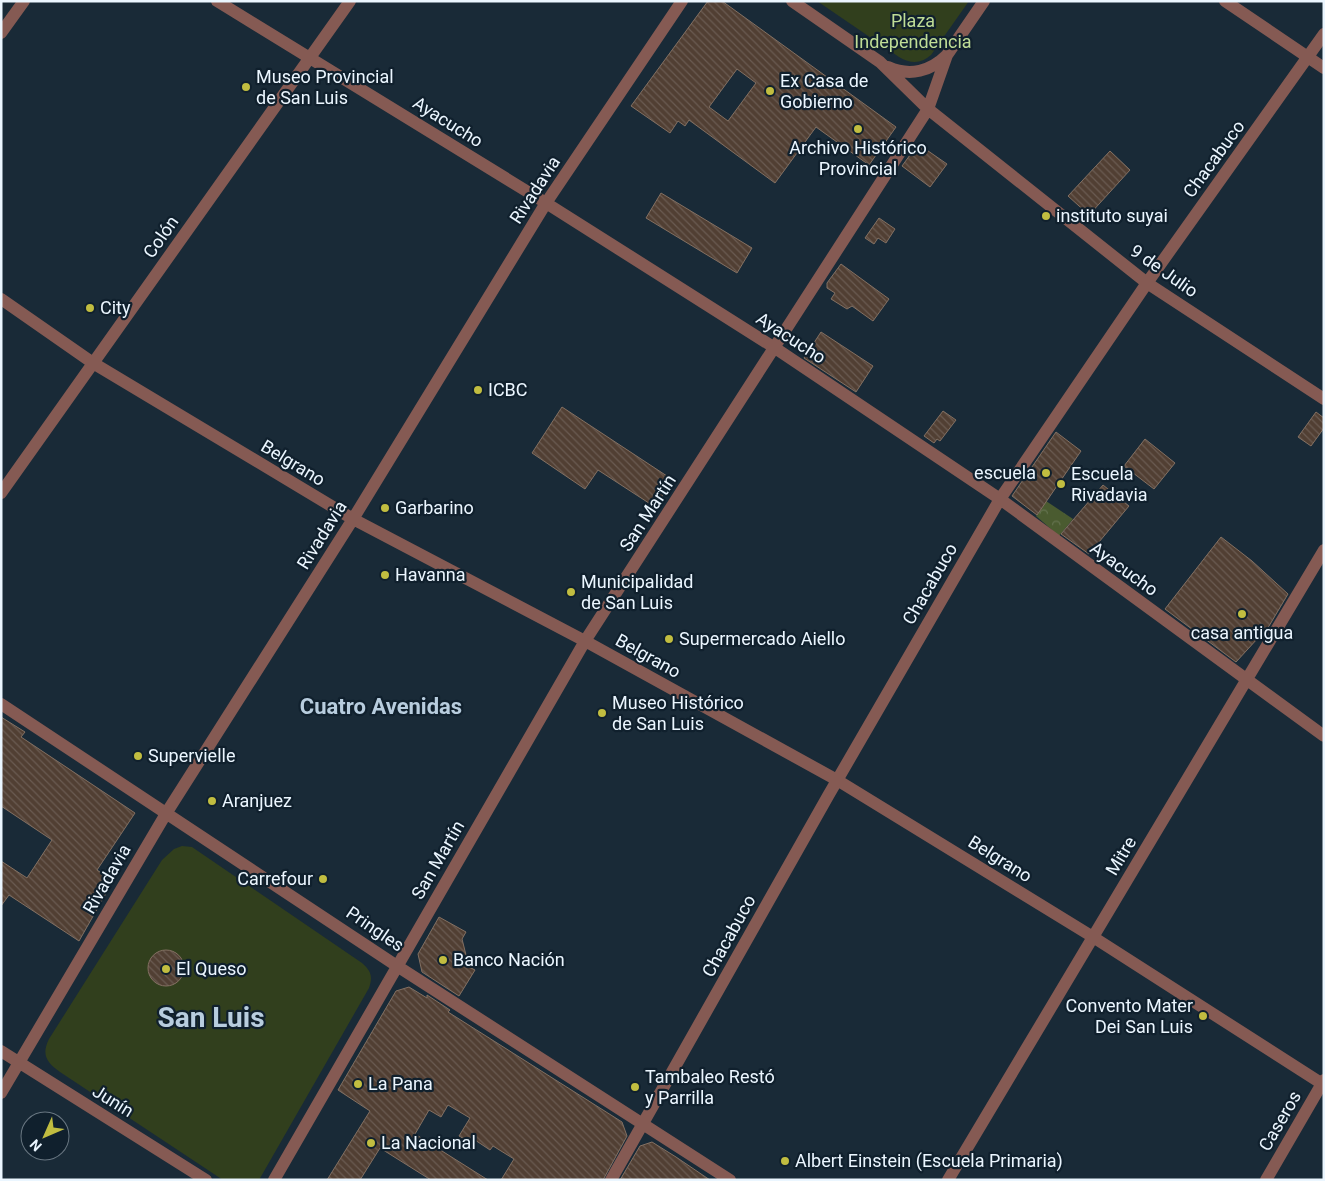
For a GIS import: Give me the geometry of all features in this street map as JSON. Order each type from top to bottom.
[{"type":"street","points":[[1,32],[24,1]]},
{"type":"street","name":"Ayacucho","points":[[217,1],[546,203],[775,348],[1000,499],[1246,681],[1324,736]]},
{"type":"street","name":"Colón","points":[[1,493],[350,1]]},
{"type":"street","name":"Rivadavia","points":[[1,1093],[166,812],[353,519],[546,203],[682,1]]},
{"type":"street","name":"9 de Julio","points":[[792,1],[880,62],[895,70],[912,72],[934,66],[947,55]]},
{"type":"street","name":"San Martín","points":[[274,1179],[585,642],[928,109],[947,55],[984,1]]},
{"type":"street","points":[[1225,1],[1324,68]]},
{"type":"street","name":"Chacabuco","points":[[612,1180],[837,780],[1000,499],[1147,283],[1324,34]]},
{"type":"street","name":"9 de Julio","points":[[880,62],[928,109],[1147,283],[1324,399]]},
{"type":"street","name":"Belgrano","points":[[1,299],[93,363],[353,519],[585,642],[837,780],[1093,937],[1323,1083]]},
{"type":"street","name":"Mitre","points":[[948,1180],[1324,550]]},
{"type":"street","name":"Pringles","points":[[1,704],[398,966],[730,1180]]},
{"type":"street","name":"Junín","points":[[1,1051],[206,1180]]},
{"type":"street","name":"Caseros","points":[[1266,1180],[1323,1083]]},
{"type":"green space","name":"Plaza Independencia","points":[[817,1],[969,1],[931,55],[916,62],[899,57]]},
{"type":"green space","points":[[1046,501],[1073,519],[1059,536],[1036,516]]},
{"type":"green space","points":[[182,846],[192,847],[362,963],[370,974],[369,988],[259,1180],[223,1180],[60,1072],[49,1062],[46,1054],[49,1039],[162,860],[174,849]]},
{"type":"building","name":"Ex Casa de Gobierno","points":[[708,1],[722,1],[896,127],[869,165],[816,127],[775,183],[689,120],[685,126],[678,121],[670,133],[631,106]],"holes":[[[737,69],[756,83],[728,121],[709,107]]]},
{"type":"building","points":[[918,144],[947,164],[930,187],[902,166]]},
{"type":"building","points":[[1110,151],[1130,170],[1089,215],[1068,196]]},
{"type":"building","points":[[661,193],[752,248],[737,273],[646,218]]},
{"type":"building","points":[[879,218],[895,229],[886,243],[878,238],[874,244],[865,238]]},
{"type":"building","points":[[841,264],[889,299],[873,321],[852,306],[847,309],[831,299],[835,293],[827,288],[827,283]]},
{"type":"building","points":[[821,332],[873,366],[856,392],[804,358]]},
{"type":"building","points":[[562,407],[673,480],[655,507],[598,470],[585,489],[532,453]]},
{"type":"building","points":[[943,411],[956,420],[940,441],[937,439],[934,443],[924,436]]},
{"type":"building","points":[[1316,412],[1324,418],[1324,428],[1311,446],[1298,437]]},
{"type":"building","name":"escuela","points":[[1056,432],[1081,451],[1037,515],[1012,496]]},
{"type":"building","points":[[1145,439],[1175,463],[1154,489],[1124,466]]},
{"type":"building","points":[[1103,485],[1129,506],[1089,554],[1061,534]]},
{"type":"building","points":[[1221,537],[1252,561],[1288,594],[1269,626],[1236,662],[1165,609]]},
{"type":"building","points":[[1,717],[25,732],[21,737],[135,813],[97,870],[113,881],[79,941],[9,895],[1,906],[1,861],[27,878],[52,840],[1,806]]},
{"type":"building","name":"Banco Nación","points":[[439,917],[466,932],[462,939],[469,967],[475,970],[459,996],[422,972],[418,954]]},
{"type":"building","name":"El Queso","points":[[166,950],[179,955],[184,968],[179,981],[166,986],[153,981],[148,968],[153,955]]},
{"type":"building","points":[[409,987],[427,998],[427,995],[450,1010],[448,1012],[622,1122],[627,1136],[603,1180],[501,1180],[514,1159],[493,1146],[490,1150],[475,1140],[473,1144],[459,1136],[470,1118],[448,1105],[441,1117],[429,1110],[415,1134],[488,1180],[431,1180],[380,1148],[360,1180],[327,1180],[370,1111],[338,1090],[396,991]]},
{"type":"building","points":[[652,1142],[710,1180],[620,1180],[640,1146]]},
{"type":"place","name":"Museo Provincial de San Luis","points":[[246,87]]},
{"type":"place","name":"Ex Casa de Gobierno","points":[[770,91]]},
{"type":"place","name":"Archivo Histórico Provincial","points":[[858,129]]},
{"type":"place","name":"instituto suyai","points":[[1046,216]]},
{"type":"place","name":"City","points":[[90,308]]},
{"type":"place","name":"ICBC","points":[[478,390]]},
{"type":"place","name":"escuela","points":[[1046,473]]},
{"type":"place","name":"Escuela Rivadavia","points":[[1061,484]]},
{"type":"place","name":"Garbarino","points":[[385,508]]},
{"type":"place","name":"Havanna","points":[[385,575]]},
{"type":"place","name":"Municipalidad de San Luis","points":[[571,592]]},
{"type":"place","name":"casa antigua","points":[[1242,614]]},
{"type":"place","name":"Supermercado Aiello","points":[[669,639]]},
{"type":"place","name":"Museo Histórico de San Luis","points":[[602,713]]},
{"type":"place","name":"Supervielle","points":[[138,756]]},
{"type":"place","name":"Aranjuez","points":[[212,801]]},
{"type":"place","name":"Carrefour","points":[[323,879]]},
{"type":"place","name":"Banco Nación","points":[[443,960]]},
{"type":"place","name":"El Queso","points":[[166,969]]},
{"type":"place","name":"Convento Mater Dei San Luis","points":[[1203,1016]]},
{"type":"place","name":"La Pana","points":[[358,1084]]},
{"type":"place","name":"Tambaleo Restó y Parrilla","points":[[635,1087]]},
{"type":"place","name":"La Nacional","points":[[371,1143]]},
{"type":"place","name":"Albert Einstein (Escuela Primaria)","points":[[785,1161]]},
{"type":"district","name":"Cuatro Avenidas","points":[[381,706]]},
{"type":"district","name":"San Luis","points":[[211,1017]]}]
